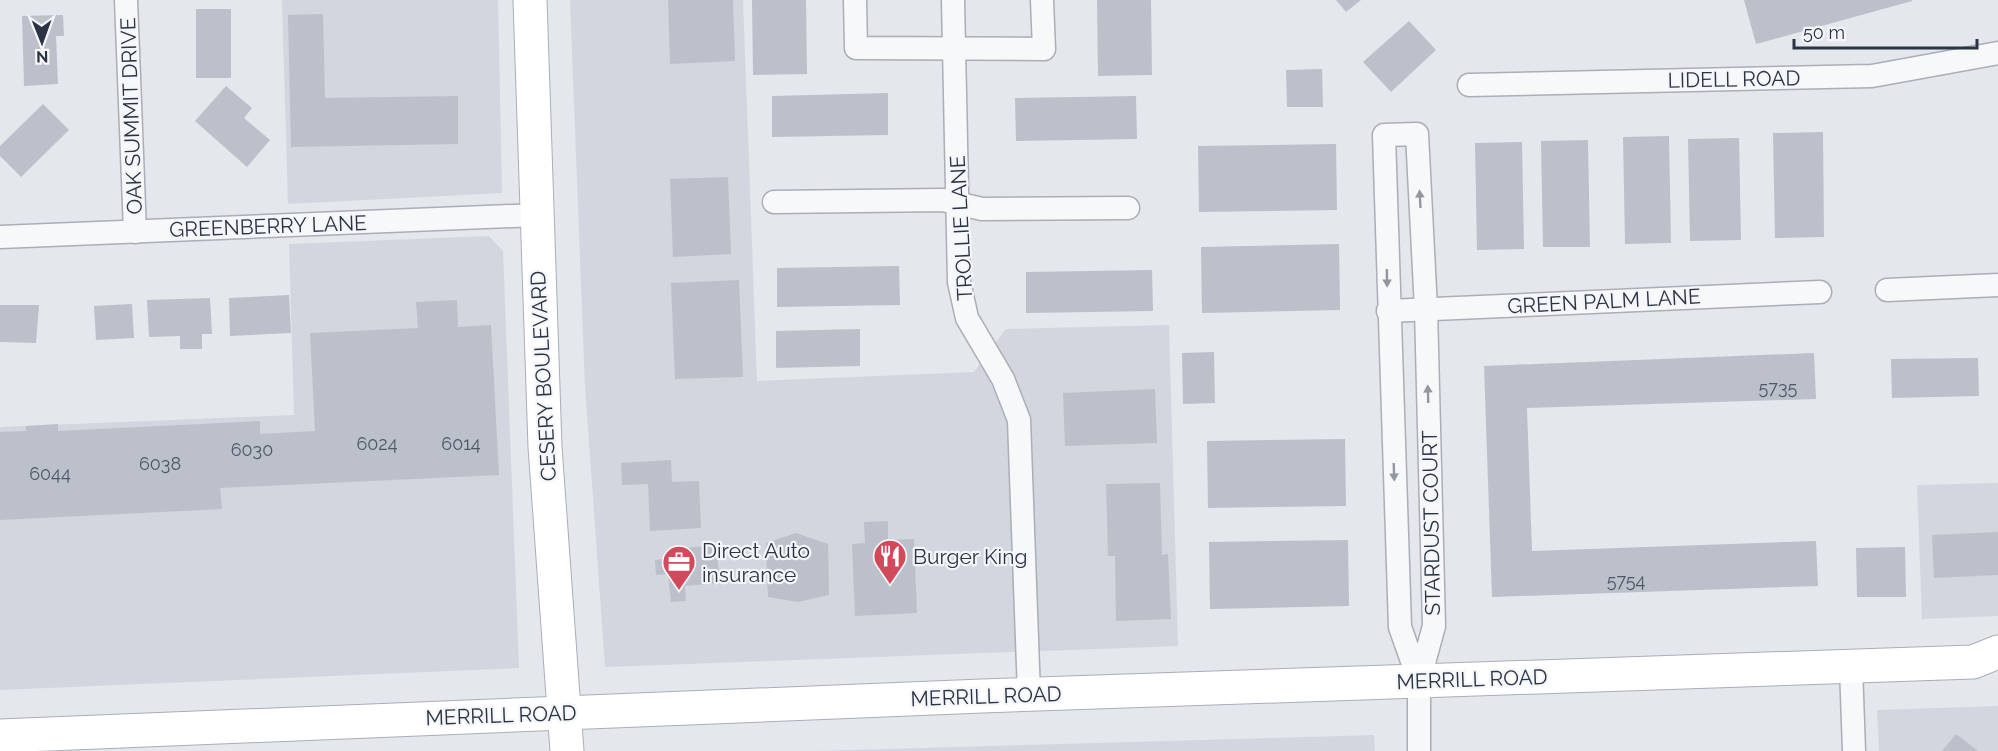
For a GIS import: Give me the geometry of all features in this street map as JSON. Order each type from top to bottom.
[{"type":"main road","name":"CESERY BOULEVARD","points":[[530,0],[545,447],[567,751]]},
{"type":"main road","name":"MERRILL ROAD","points":[[0,736],[1029,694],[1990,662]]},
{"type":"street","name":"OAK SUMMIT DRIVE","points":[[126,0],[135,232]]},
{"type":"street","points":[[855,0],[856,48],[1044,49],[1042,0]]},
{"type":"street","name":"TROLLIE LANE","points":[[952,0],[959,282],[967,318],[1003,379],[1019,420],[1029,694]]},
{"type":"street","name":"LIDELL ROAD","points":[[1468,85],[1872,76],[1998,53]]},
{"type":"street","name":"STARDUST COURT","points":[[1417,134],[1426,309],[1434,626],[1419,681],[1400,627],[1384,135],[1417,134]]},
{"type":"street","points":[[774,202],[943,200],[982,209],[1128,208]]},
{"type":"street","name":"GREENBERRY LANE","points":[[0,237],[536,215]]},
{"type":"street","points":[[1887,290],[1998,285]]},
{"type":"street","name":"GREEN PALM LANE","points":[[1388,310],[1820,292]]},
{"type":"street","points":[[1851,667],[1854,751]]},
{"type":"street","points":[[1419,681],[1419,751]]},
{"type":"shaded area","points":[[282,0],[498,0],[502,193],[288,204]]},
{"type":"shaded area","points":[[570,0],[743,0],[757,381],[974,372],[1006,329],[1169,325],[1178,646],[605,667],[585,387]]},
{"type":"shaded area","points":[[489,236],[503,251],[519,668],[0,690],[0,427],[294,415],[289,244]]},
{"type":"shaded area","points":[[1998,483],[1998,616],[1922,619],[1917,485]]},
{"type":"shaded area","points":[[1998,706],[1998,751],[1879,751],[1877,710]]},
{"type":"shaded area","points":[[1374,735],[1375,751],[817,751]]},
{"type":"building","points":[[668,0],[733,0],[735,61],[670,64]]},
{"type":"building","points":[[752,0],[806,0],[807,74],[753,75]]},
{"type":"building","points":[[1097,0],[1151,0],[1152,75],[1098,76]]},
{"type":"building","points":[[1336,0],[1361,0],[1346,12]]},
{"type":"building","points":[[1744,0],[1912,0],[1912,1],[1756,44]]},
{"type":"building","points":[[196,9],[231,9],[231,78],[196,78]]},
{"type":"building","points":[[323,14],[325,98],[458,96],[458,144],[291,147],[288,15]]},
{"type":"building","points":[[63,15],[64,36],[56,36],[58,84],[24,86],[22,16]]},
{"type":"building","points":[[1409,21],[1436,50],[1391,92],[1363,62]]},
{"type":"building","points":[[1322,69],[1323,107],[1287,107],[1286,70]]},
{"type":"building","points":[[226,86],[252,108],[244,118],[270,140],[247,167],[195,121]]},
{"type":"building","points":[[888,93],[888,135],[772,137],[772,96]]},
{"type":"building","points":[[1136,96],[1137,139],[1016,141],[1015,98]]},
{"type":"building","points":[[43,104],[69,130],[21,177],[0,156],[0,146]]},
{"type":"building","points":[[1823,132],[1824,237],[1775,238],[1773,133]]},
{"type":"building","points":[[1669,136],[1671,243],[1625,244],[1623,137]]},
{"type":"building","points":[[1739,138],[1741,240],[1690,241],[1688,139]]},
{"type":"building","points":[[1588,140],[1590,247],[1543,247],[1541,141]]},
{"type":"building","points":[[1522,142],[1524,249],[1477,250],[1475,143]]},
{"type":"building","points":[[1336,144],[1337,210],[1199,212],[1198,146]]},
{"type":"building","points":[[728,177],[731,254],[673,257],[670,179]]},
{"type":"building","points":[[1339,244],[1340,310],[1202,313],[1201,247]]},
{"type":"building","points":[[899,266],[900,305],[777,307],[777,268]]},
{"type":"building","points":[[1152,270],[1153,311],[1026,313],[1026,272]]},
{"type":"building","points":[[739,280],[743,377],[675,379],[671,283]]},
{"type":"building","points":[[289,295],[291,333],[230,336],[229,298]]},
{"type":"building","points":[[210,298],[212,334],[202,334],[202,349],[180,349],[180,336],[149,337],[147,300]]},
{"type":"building","points":[[457,300],[458,327],[491,325],[499,475],[220,488],[222,509],[0,520],[0,432],[26,431],[26,426],[58,424],[58,431],[260,421],[260,434],[315,431],[310,333],[418,328],[416,302]]},
{"type":"building","points":[[132,304],[134,338],[96,340],[94,306]]},
{"type":"building","points":[[0,305],[39,305],[36,343],[0,342]]},
{"type":"building","points":[[860,329],[860,366],[776,368],[776,331]]},
{"type":"building","points":[[1214,352],[1215,403],[1183,404],[1182,353]]},
{"type":"building","points":[[1814,353],[1816,399],[1527,408],[1532,551],[1816,541],[1818,586],[1492,597],[1484,366]]},
{"type":"building","points":[[1978,358],[1979,396],[1892,398],[1891,359]]},
{"type":"building","points":[[1155,389],[1157,443],[1065,446],[1063,393]]},
{"type":"building","points":[[1345,439],[1346,506],[1208,508],[1207,441]]},
{"type":"building","points":[[671,460],[672,482],[699,481],[701,528],[650,531],[648,484],[622,485],[621,463]]},
{"type":"building","points":[[1160,483],[1162,555],[1168,554],[1171,619],[1116,621],[1115,556],[1108,556],[1106,484]]},
{"type":"building","points":[[888,521],[888,540],[914,539],[917,613],[855,616],[852,544],[865,543],[864,522]]},
{"type":"building","points":[[1998,532],[1998,575],[1934,578],[1932,535]]},
{"type":"building","points":[[796,533],[828,544],[829,595],[798,602],[768,597],[766,543]]},
{"type":"building","points":[[1348,540],[1349,606],[1210,609],[1209,542]]},
{"type":"building","points":[[716,545],[720,583],[685,586],[686,601],[671,602],[668,574],[656,575],[655,560],[675,558],[674,549]]},
{"type":"building","points":[[1905,547],[1906,597],[1857,597],[1856,548]]},
{"type":"building","points":[[1956,734],[1978,751],[1942,751]]},
{"type":"place","name":"Burger King","points":[[890,585]]},
{"type":"place","name":"Direct Auto insurance","points":[[679,591]]}]
